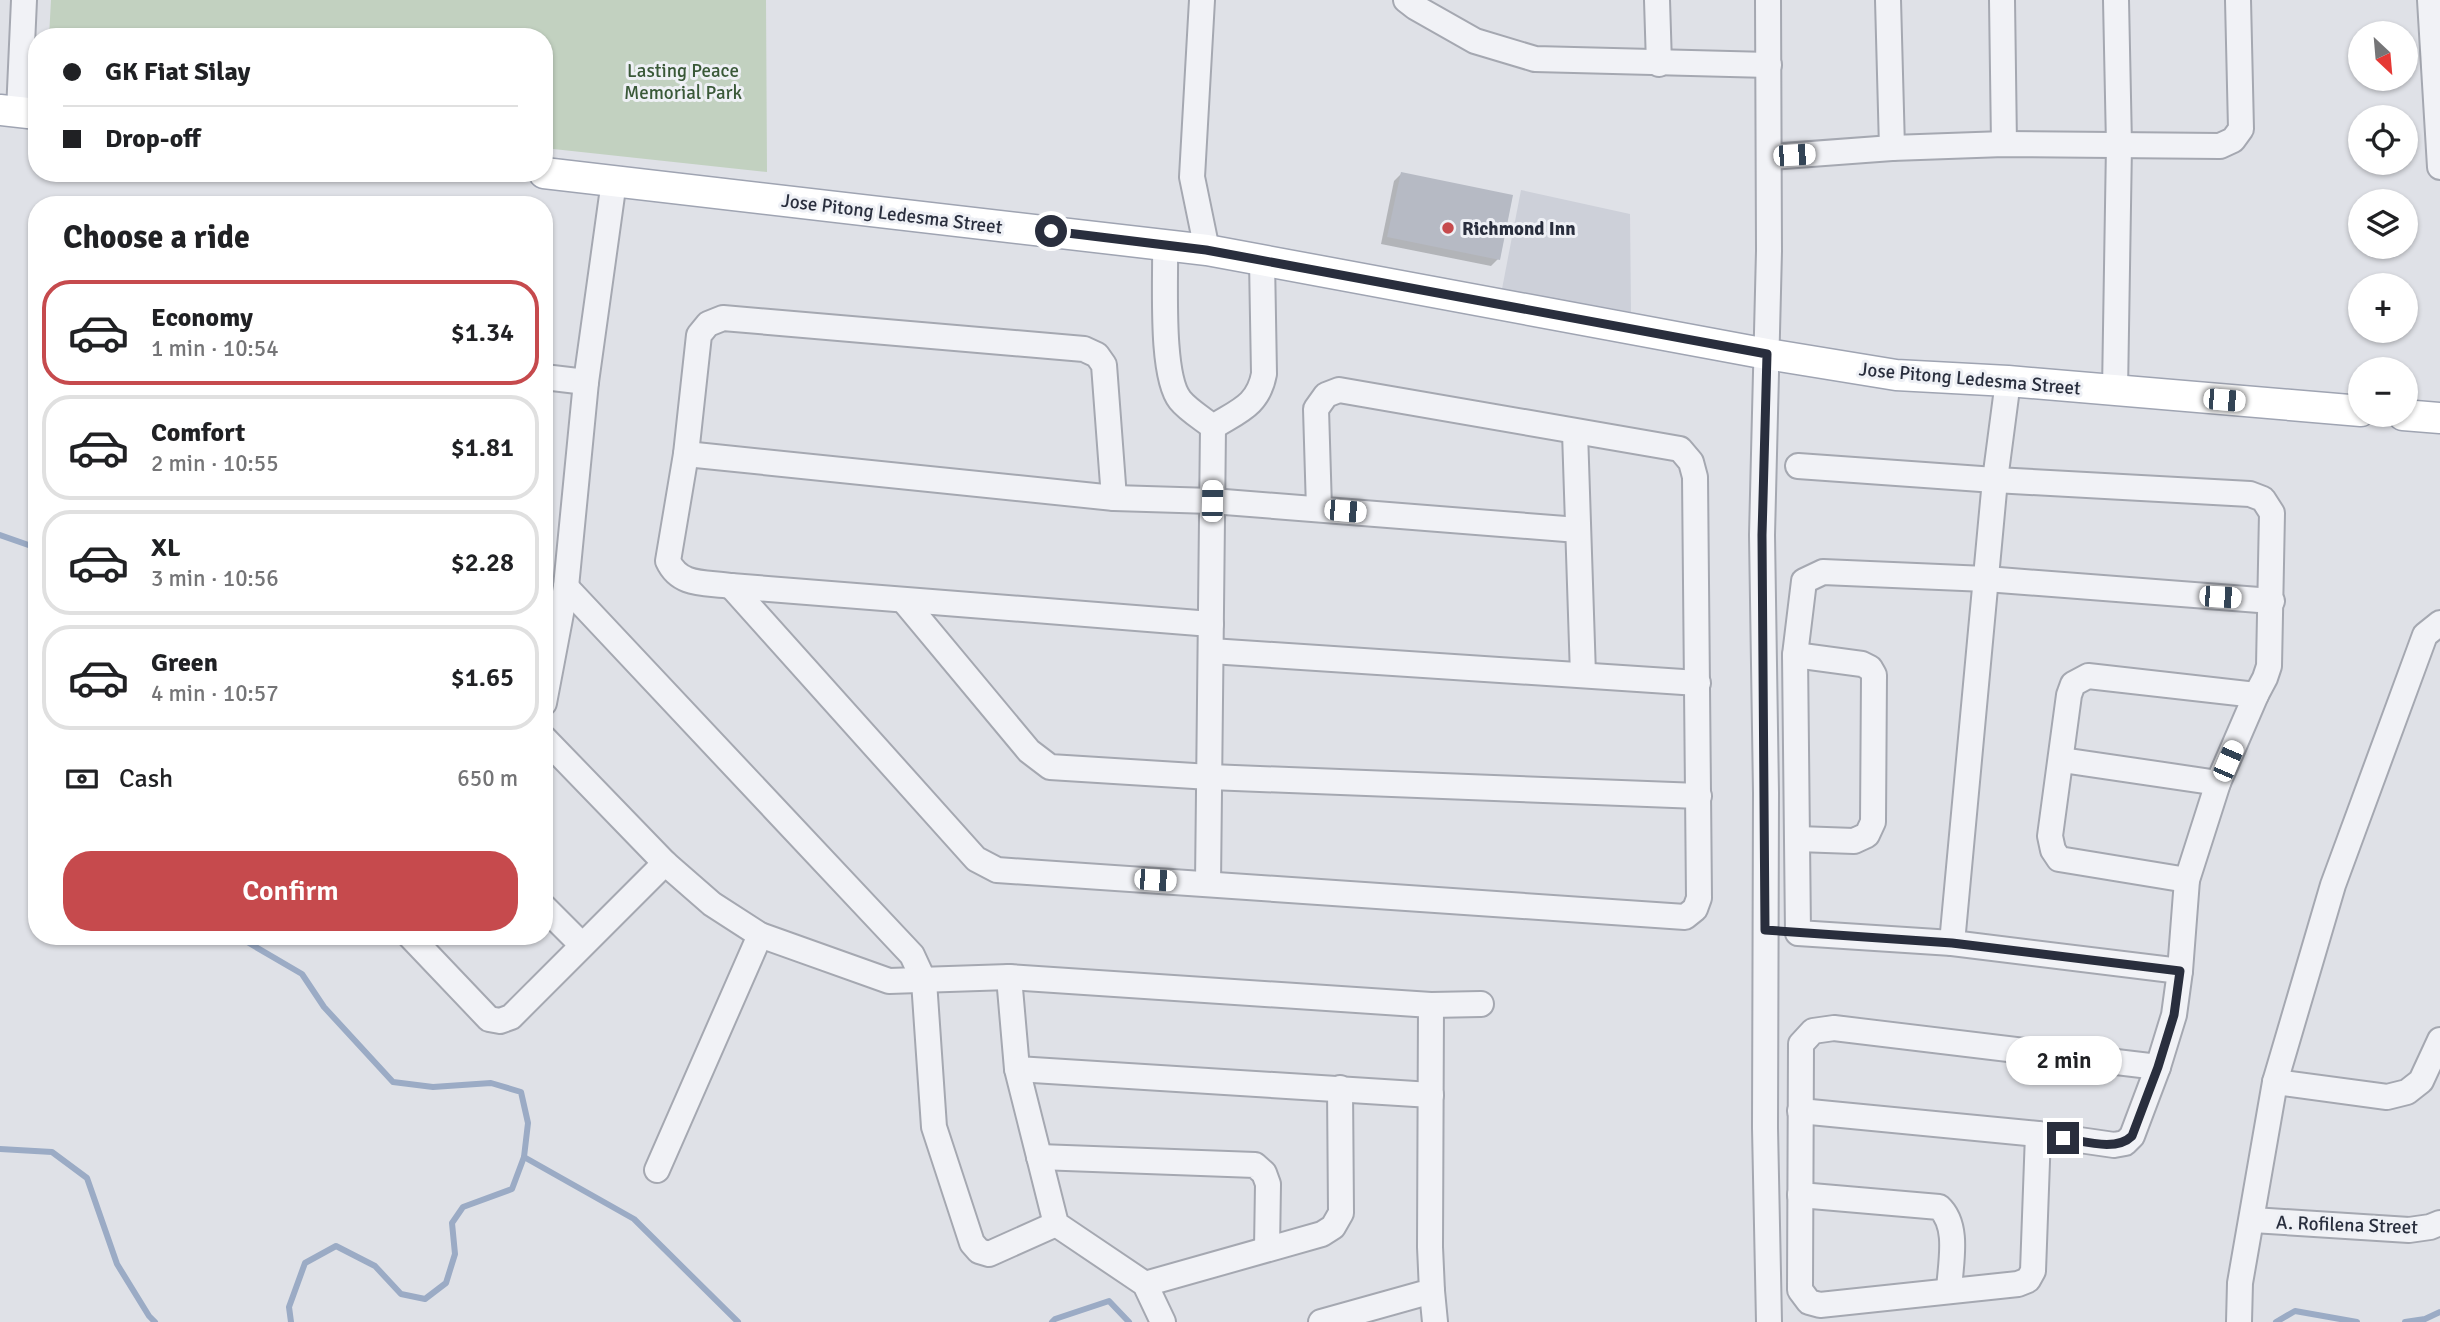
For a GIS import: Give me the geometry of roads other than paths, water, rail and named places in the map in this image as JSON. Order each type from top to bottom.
[{"type":"main road","name":"Jose Pitong Ledesma Street","points":[[553,174],[1206,250],[1767,354],[1896,374],[2348,410]]},
{"type":"main road","points":[[2418,416],[2440,418]]},
{"type":"street","points":[[18,112],[24,0]]},
{"type":"street","points":[[1202,0],[1192,177],[1206,250]]},
{"type":"street","points":[[1406,0],[1415,8],[1475,41],[1535,59],[1769,65]]},
{"type":"street","points":[[1657,0],[1659,64]]},
{"type":"street","points":[[1768,0],[1770,157],[1762,535],[1765,1128],[1769,1322]]},
{"type":"street","points":[[1888,0],[1892,148]]},
{"type":"street","points":[[2002,0],[2004,144]]},
{"type":"street","points":[[2116,0],[2119,145],[2116,391]]},
{"type":"street","points":[[1770,157],[1892,148],[2004,144],[2220,146],[2233,140],[2241,129],[2238,0]]},
{"type":"street","points":[[2430,0],[2440,167]]},
{"type":"street","points":[[553,656],[566,587],[586,382],[614,181]]},
{"type":"street","points":[[1165,245],[1171,380],[1180,399],[1213,427]]},
{"type":"street","points":[[1213,427],[1253,401],[1261,388],[1264,374],[1262,261]]},
{"type":"street","points":[[1114,498],[1104,365],[1097,355],[1084,349],[723,318],[708,324],[699,335],[686,454],[668,561],[673,572],[683,580],[731,586],[1211,624]]},
{"type":"street","points":[[553,378],[586,382]]},
{"type":"street","points":[[1952,943],[1995,480],[2008,381]]},
{"type":"street","points":[[731,586],[976,859],[997,870],[1685,917],[1695,909],[1699,898],[1699,796],[1695,477],[1691,462],[1680,449],[1339,390],[1326,396],[1316,408],[1319,509]]},
{"type":"street","points":[[1208,883],[1213,427]]},
{"type":"street","points":[[1575,432],[1583,675]]},
{"type":"street","points":[[686,454],[1114,498],[1212,501],[1578,530]]},
{"type":"street","points":[[1798,466],[2250,494],[2263,499],[2272,513],[2269,666],[2218,783],[2187,880],[2174,1015],[2132,1136],[2125,1143],[2115,1144],[1800,1111]]},
{"type":"street","points":[[1798,933],[1796,655],[1804,580],[1823,572],[1986,579],[2272,601]]},
{"type":"street","points":[[566,587],[912,955],[924,981],[934,1127],[972,1243],[979,1251],[989,1254],[1056,1224]]},
{"type":"street","points":[[904,601],[1029,751],[1050,767],[1210,777],[1699,796]]},
{"type":"street","points":[[2239,1322],[2240,1283],[2275,1082],[2333,885],[2425,635],[2440,623]]},
{"type":"street","points":[[1211,651],[1698,682]]},
{"type":"street","points":[[1796,655],[1862,664],[1870,668],[1874,675],[1873,822],[1867,835],[1854,841],[1798,839]]},
{"type":"street","points":[[2187,880],[2059,859],[2053,850],[2050,836],[2069,695],[2073,684],[2088,676],[2256,695]]},
{"type":"street","points":[[553,747],[665,863],[712,904],[760,935],[889,981],[1009,977],[1431,1005],[1481,1004]]},
{"type":"street","points":[[2062,760],[2218,783]]},
{"type":"street","points":[[419,945],[489,1019],[500,1021],[511,1017],[665,863]]},
{"type":"street","points":[[553,916],[582,944]]},
{"type":"street","points":[[1765,930],[1952,943],[2180,971]]},
{"type":"street","points":[[657,1170],[760,935]]},
{"type":"street","points":[[1009,977],[1017,1069],[1056,1224],[1145,1284],[1163,1322]]},
{"type":"street","points":[[1431,1005],[1430,1247],[1435,1322]]},
{"type":"street","points":[[2038,1134],[2034,1271],[2028,1280],[2018,1284],[1819,1305],[1808,1302],[1800,1290],[1801,1044],[1813,1031],[1834,1028],[2158,1067]]},
{"type":"street","points":[[2275,1082],[2387,1097],[2407,1093],[2421,1081],[2440,1040]]},
{"type":"street","points":[[1017,1069],[1431,1095]]},
{"type":"street","points":[[1145,1284],[1322,1234],[1334,1227],[1341,1213],[1340,1088]]},
{"type":"street","points":[[1039,1157],[1255,1165],[1264,1173],[1268,1185],[1267,1249]]},
{"type":"street","points":[[1800,1195],[1939,1207],[1946,1214],[1951,1227],[1949,1291]]},
{"type":"street","name":"A. Rofilena Street","points":[[2253,1220],[2409,1230],[2440,1223]]},
{"type":"street","points":[[1321,1322],[1432,1292]]},
{"type":"waterway","points":[[0,535],[28,545]]},
{"type":"waterway","points":[[252,945],[302,974],[324,1007],[393,1082],[433,1087],[491,1083],[521,1092],[528,1123],[524,1157],[634,1219],[738,1322]]},
{"type":"waterway","points":[[0,1149],[52,1152],[87,1178],[117,1264],[155,1322]]},
{"type":"waterway","points":[[291,1322],[289,1307],[305,1263],[336,1246],[375,1266],[401,1294],[425,1299],[446,1283],[455,1254],[452,1223],[463,1207],[512,1189],[524,1157]]},
{"type":"waterway","points":[[1052,1322],[1109,1301],[1129,1322]]},
{"type":"waterway","points":[[2276,1322],[2295,1311],[2357,1322]]},
{"type":"waterway","points":[[2405,1322],[2425,1319],[2440,1312]]},
{"type":"place","name":"Richmond Inn","points":[[1448,228]]},
{"type":"park label","name":"Lasting Peace Memorial Park","points":[[683,81]]}]
